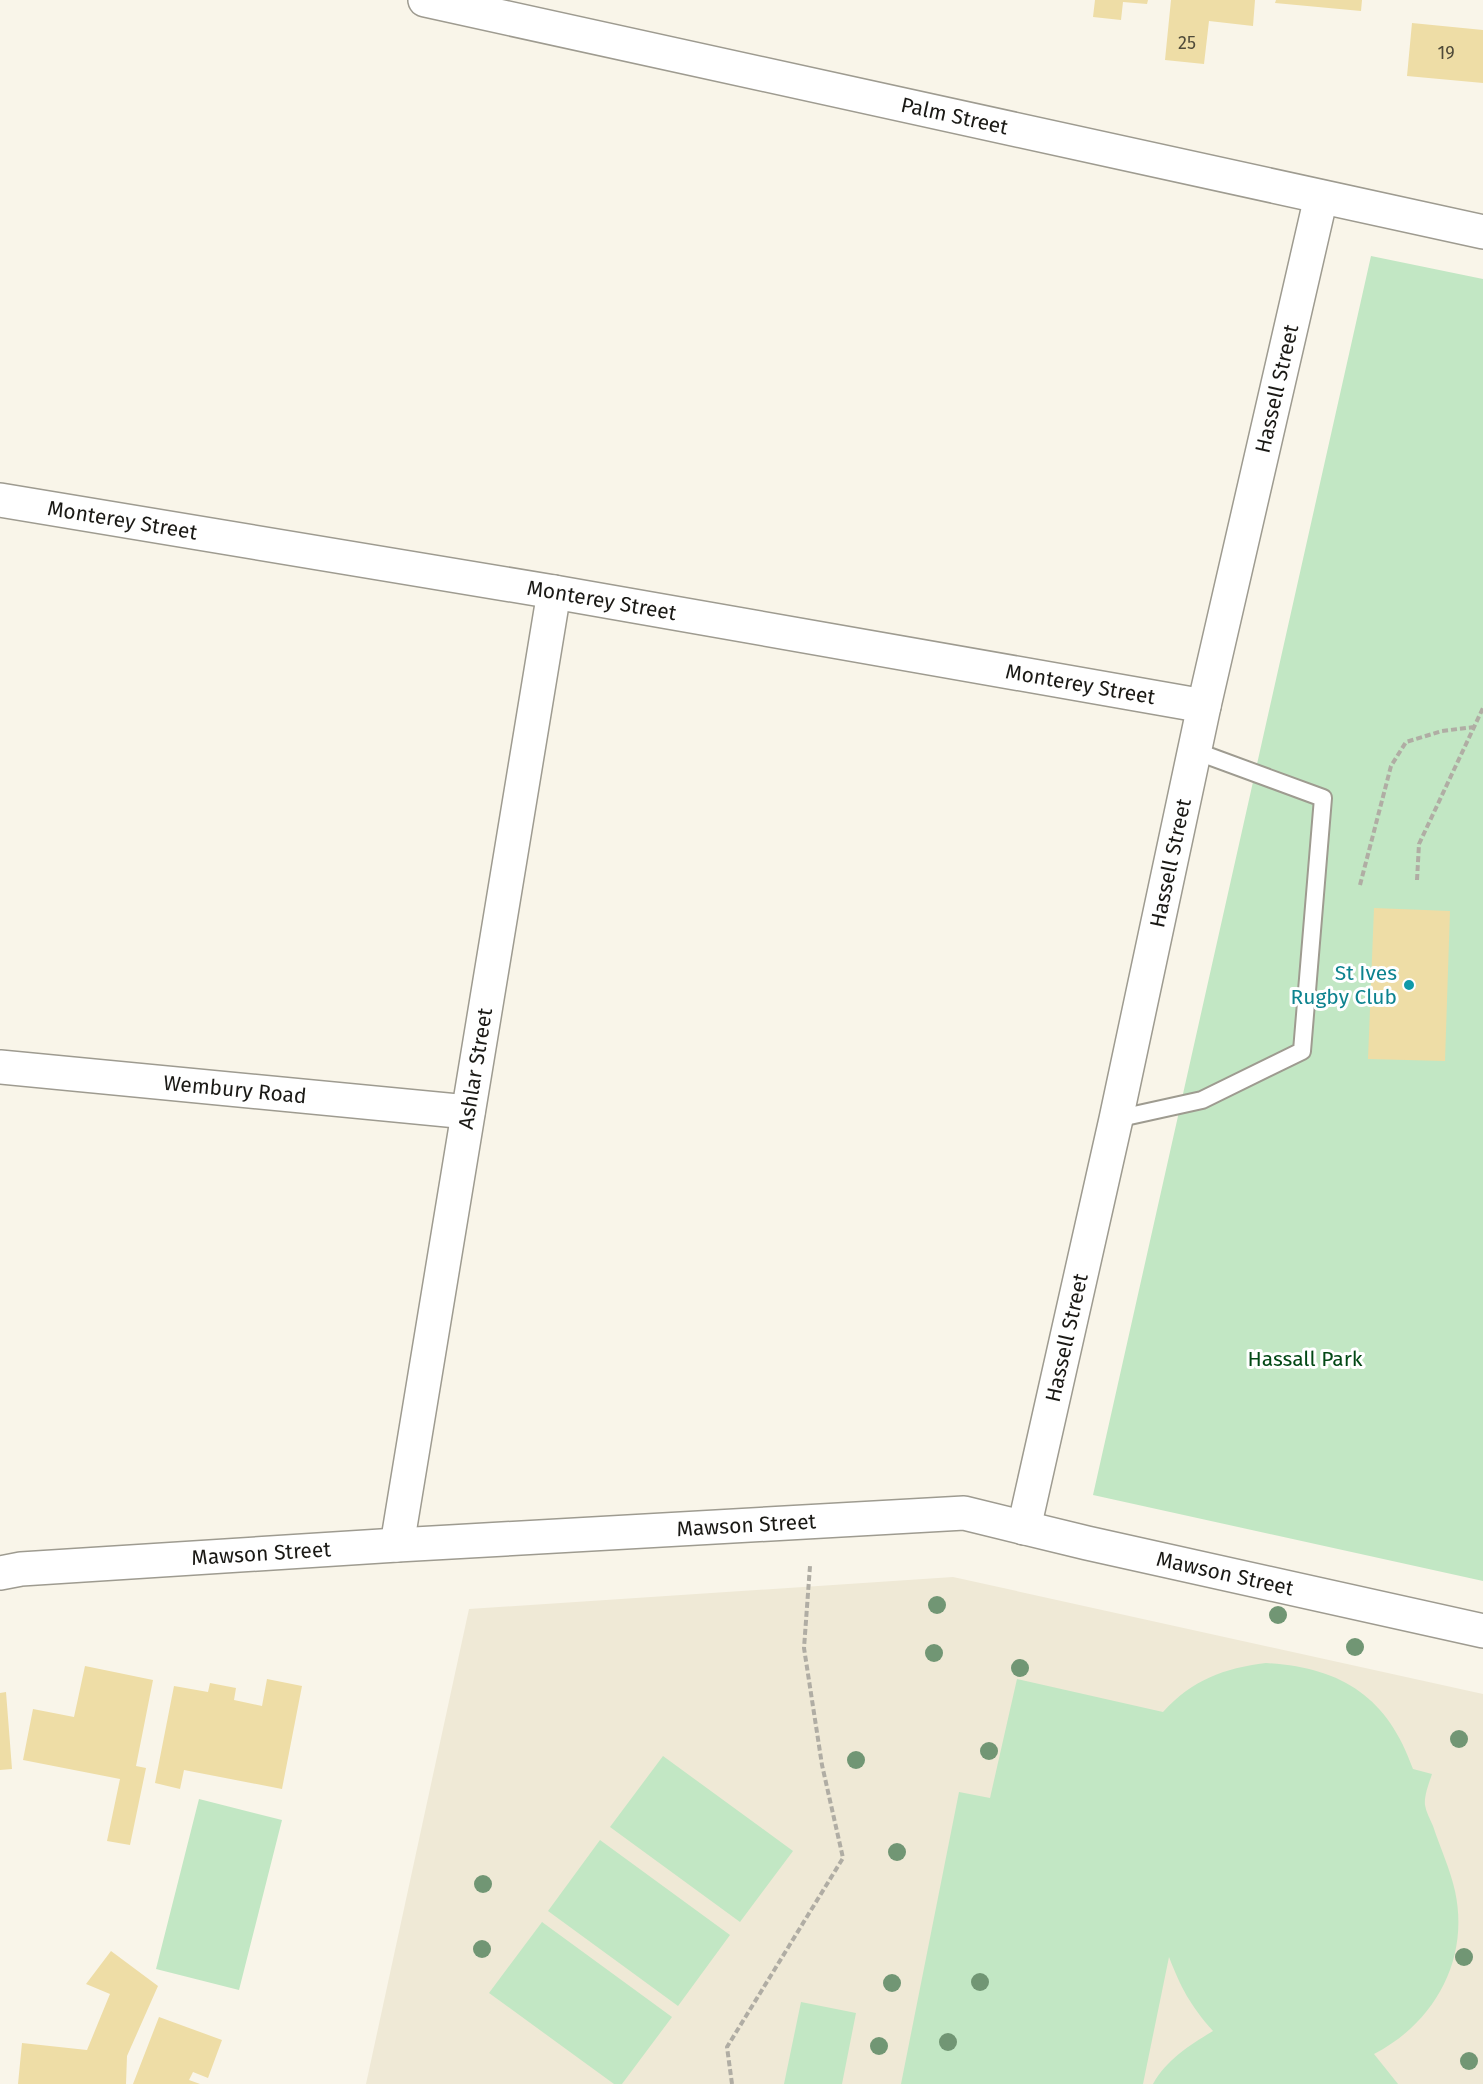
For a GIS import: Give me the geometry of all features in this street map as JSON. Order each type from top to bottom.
[{"type":"street","name":"Palm Street","points":[[425,0],[1483,232]]},
{"type":"street","name":"Hassell Street","points":[[1024,1528],[1116,1119],[1204,706],[1321,197]]},
{"type":"street","name":"Monterey Street","points":[[0,500],[554,592],[1204,706]]},
{"type":"street","name":"Ashlar Street","points":[[398,1545],[554,592]]},
{"type":"street","name":"Wembury Road","points":[[0,1067],[468,1112]]},
{"type":"street","name":"Mawson Street","points":[[0,1573],[21,1569],[398,1545],[964,1513],[1483,1631]]},
{"type":"lane","points":[[1116,1119],[1202,1100],[1302,1051],[1323,798],[1195,751]]},
{"type":"path","points":[[1417,880],[1419,844],[1483,708]]},
{"type":"path","points":[[1360,885],[1391,766],[1406,742],[1442,731],[1474,727]]},
{"type":"path","points":[[732,2084],[727,2047],[843,1858],[822,1765],[804,1648],[810,1566]]},
{"type":"shaded area","points":[[953,1577],[1483,1694],[1483,2084],[366,2084],[469,1609]]},
{"type":"green space","name":"Hassall Park","points":[[1371,256],[1483,279],[1483,1581],[1093,1495]]},
{"type":"green space","points":[[1266,1663],[1317,1671],[1339,1679],[1358,1690],[1390,1723],[1403,1744],[1413,1769],[1432,1774],[1425,1805],[1455,1891],[1458,1917],[1457,1941],[1452,1965],[1443,1987],[1430,2007],[1395,2041],[1374,2054],[1398,2084],[1153,2084],[1172,2060],[1213,2031],[1187,1996],[1169,1957],[1143,2084],[901,2084],[959,1792],[990,1798],[1017,1679],[1163,1712],[1185,1692],[1210,1677],[1236,1668]]},
{"type":"green space","points":[[663,1756],[793,1851],[740,1922],[610,1827]]},
{"type":"green space","points":[[199,1799],[282,1820],[239,1990],[156,1969]]},
{"type":"green space","points":[[600,1840],[730,1935],[678,2006],[548,1911]]},
{"type":"green space","points":[[542,1922],[672,2017],[622,2084],[614,2084],[489,1993]]},
{"type":"green space","points":[[801,2002],[856,2013],[842,2084],[784,2084]]},
{"type":"building","points":[[1095,0],[1148,0],[1147,4],[1123,2],[1121,20],[1093,17]]},
{"type":"building","points":[[1171,0],[1255,0],[1253,26],[1209,21],[1204,64],[1165,60]]},
{"type":"building","points":[[1276,0],[1362,0],[1361,11],[1275,3]]},
{"type":"building","points":[[1412,23],[1483,30],[1483,83],[1407,76]]},
{"type":"building","name":"St Ives Rugby Club","points":[[1374,908],[1450,911],[1445,1061],[1368,1059]]},
{"type":"building","points":[[85,1666],[153,1680],[136,1766],[146,1768],[130,1845],[107,1841],[120,1779],[23,1760],[33,1709],[74,1717]]},
{"type":"building","points":[[267,1679],[302,1686],[282,1789],[184,1770],[180,1789],[155,1783],[174,1686],[208,1692],[210,1683],[236,1688],[234,1700],[262,1706]]},
{"type":"building","points":[[6,1692],[12,1769],[0,1770],[0,1693]]},
{"type":"building","points":[[111,1951],[158,1986],[127,2056],[126,2084],[18,2084],[22,2043],[87,2050],[110,1994],[86,1984]]},
{"type":"building","points":[[159,2017],[222,2040],[208,2078],[193,2072],[189,2080],[200,2084],[133,2084]]},
{"type":"place","name":"St Ives Rugby Club","points":[[1409,985]]}]
